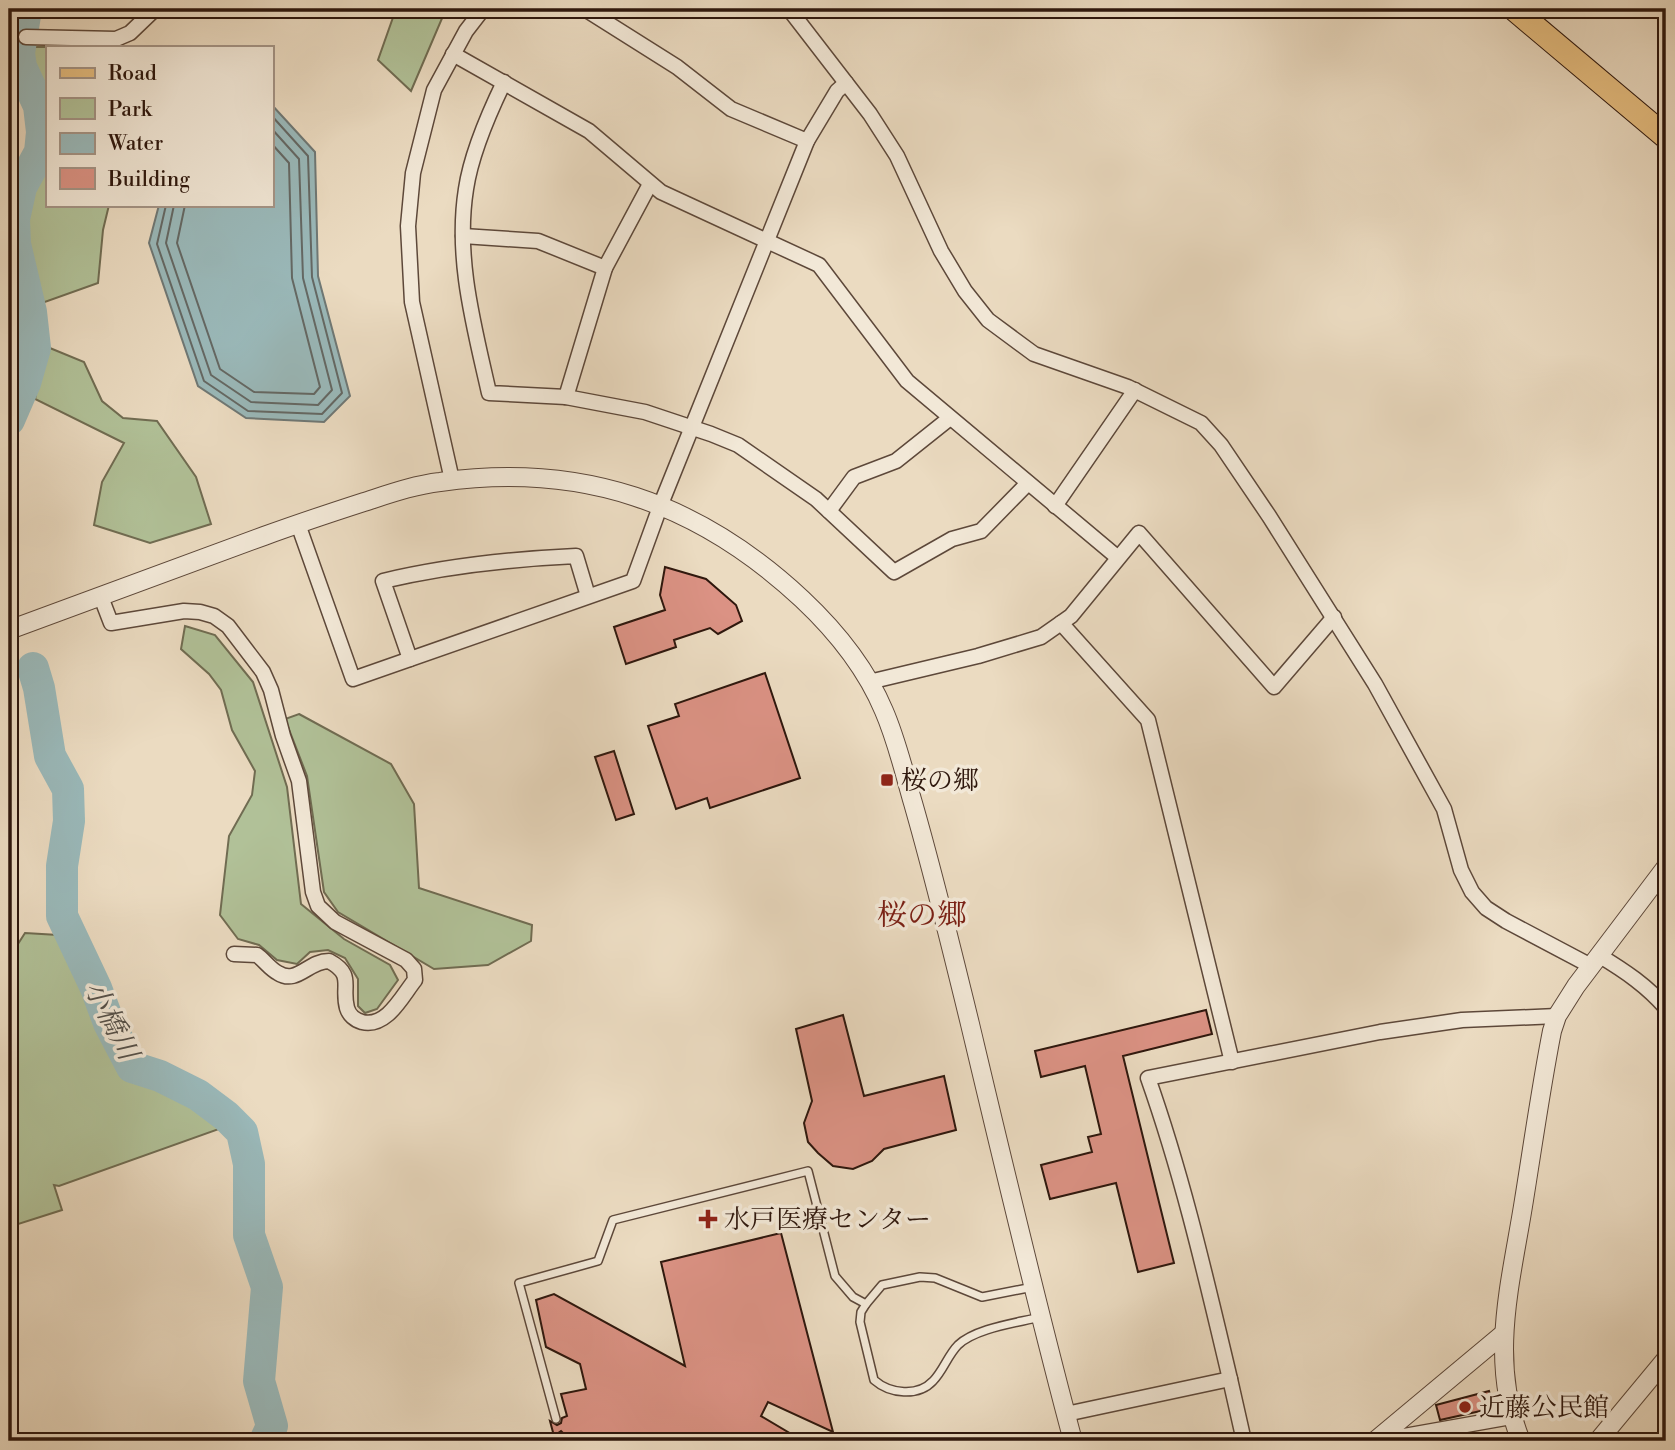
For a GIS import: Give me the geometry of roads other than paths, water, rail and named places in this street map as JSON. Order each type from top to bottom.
[{"type":"main road","points":[[1514,9],[1666,137]]},
{"type":"street","points":[[26,37],[116,39],[130,33],[155,9]]},
{"type":"street","points":[[452,480],[412,302],[408,226],[413,173],[434,90],[466,31],[483,9]]},
{"type":"street","points":[[584,9],[677,67],[731,109],[807,141]]},
{"type":"street","points":[[789,9],[846,83],[897,156],[941,251],[965,291],[988,320],[1034,354],[1135,390],[1201,423],[1221,444],[1375,684],[1444,809],[1461,870],[1472,892],[1486,908],[1506,921],[1632,976],[1666,1008]]},
{"type":"street","points":[[453,54],[589,131],[661,191],[819,265],[906,381],[1116,557]]},
{"type":"street","points":[[504,82],[489,114],[466,188],[463,236],[468,302],[489,393],[566,397],[645,412],[738,445],[816,499],[894,572],[953,539],[981,531],[1028,483]]},
{"type":"street","points":[[298,524],[353,679],[633,580],[807,141],[837,91],[846,83]]},
{"type":"street","points":[[566,397],[605,268],[650,184]]},
{"type":"street","points":[[463,236],[538,241],[605,268]]},
{"type":"street","points":[[1055,506],[1135,390]]},
{"type":"street","points":[[829,511],[854,477],[897,461],[950,418]]},
{"type":"street","points":[[9,630],[298,524],[399,491],[452,480],[498,477],[593,484],[661,504],[711,530],[749,555],[818,614],[852,655],[883,710],[897,748],[929,857],[1073,1441]]},
{"type":"street","points":[[869,682],[978,656],[1041,637],[1071,616],[1116,557],[1139,533],[1274,687],[1334,617]]},
{"type":"street","points":[[410,659],[383,581],[526,558],[576,555],[588,596]]},
{"type":"street","points":[[101,597],[111,623],[184,611],[214,616],[228,625],[264,672],[271,690],[299,781],[313,892],[318,906],[335,922],[406,960],[414,969],[415,980],[384,1018],[366,1023],[349,1014],[346,1000],[347,978],[342,970],[329,961],[312,964],[293,977],[274,971],[257,955],[234,954]]},
{"type":"street","points":[[1061,623],[1149,720],[1232,1062]]},
{"type":"street","points":[[1521,1441],[1511,1417],[1503,1376],[1502,1335],[1548,1054],[1557,1016],[1666,867]]},
{"type":"street","points":[[1244,1441],[1188,1201],[1172,1145],[1148,1079],[1381,1032],[1449,1022],[1557,1016]]},
{"type":"street","points":[[1375,1441],[1502,1335]]},
{"type":"street","points":[[1598,1441],[1666,1359]]},
{"type":"street","points":[[1066,1415],[1230,1379]]},
{"type":"street","points":[[1375,1441],[1511,1417]]},
{"type":"lane","points":[[556,1419],[519,1283],[598,1261],[613,1220],[808,1171],[835,1276],[853,1297],[866,1304]]},
{"type":"lane","points":[[1034,1287],[982,1297],[935,1278],[920,1276],[882,1285],[866,1304],[860,1322],[874,1380],[881,1386],[914,1392],[932,1382],[959,1344],[987,1330],[1041,1317]]},
{"type":"water","points":[[273,106],[315,152],[318,276],[350,396],[324,422],[246,418],[198,386],[149,243],[159,206],[273,206]]},
{"type":"waterway","name":"小橋川","points":[[9,420],[25,383],[35,348],[31,312],[15,244],[14,219],[21,187],[40,152],[42,132],[39,106],[21,67],[19,53],[26,9]]},
{"type":"waterway","name":"小橋川","points":[[33,668],[50,756],[68,789],[69,821],[62,866],[62,916],[96,988],[109,1023],[132,1067],[160,1076],[198,1095],[242,1132],[249,1164],[249,1235],[267,1287],[259,1381],[272,1426],[265,1441]]},
{"type":"place","name":"桜の郷","points":[[887,780]]},
{"type":"place","name":"水戸医療センター","points":[[708,1219]]},
{"type":"place","name":"近藤公民館","points":[[1465,1407]]},
{"type":"district","name":"桜の郷","points":[[922,915]]}]
